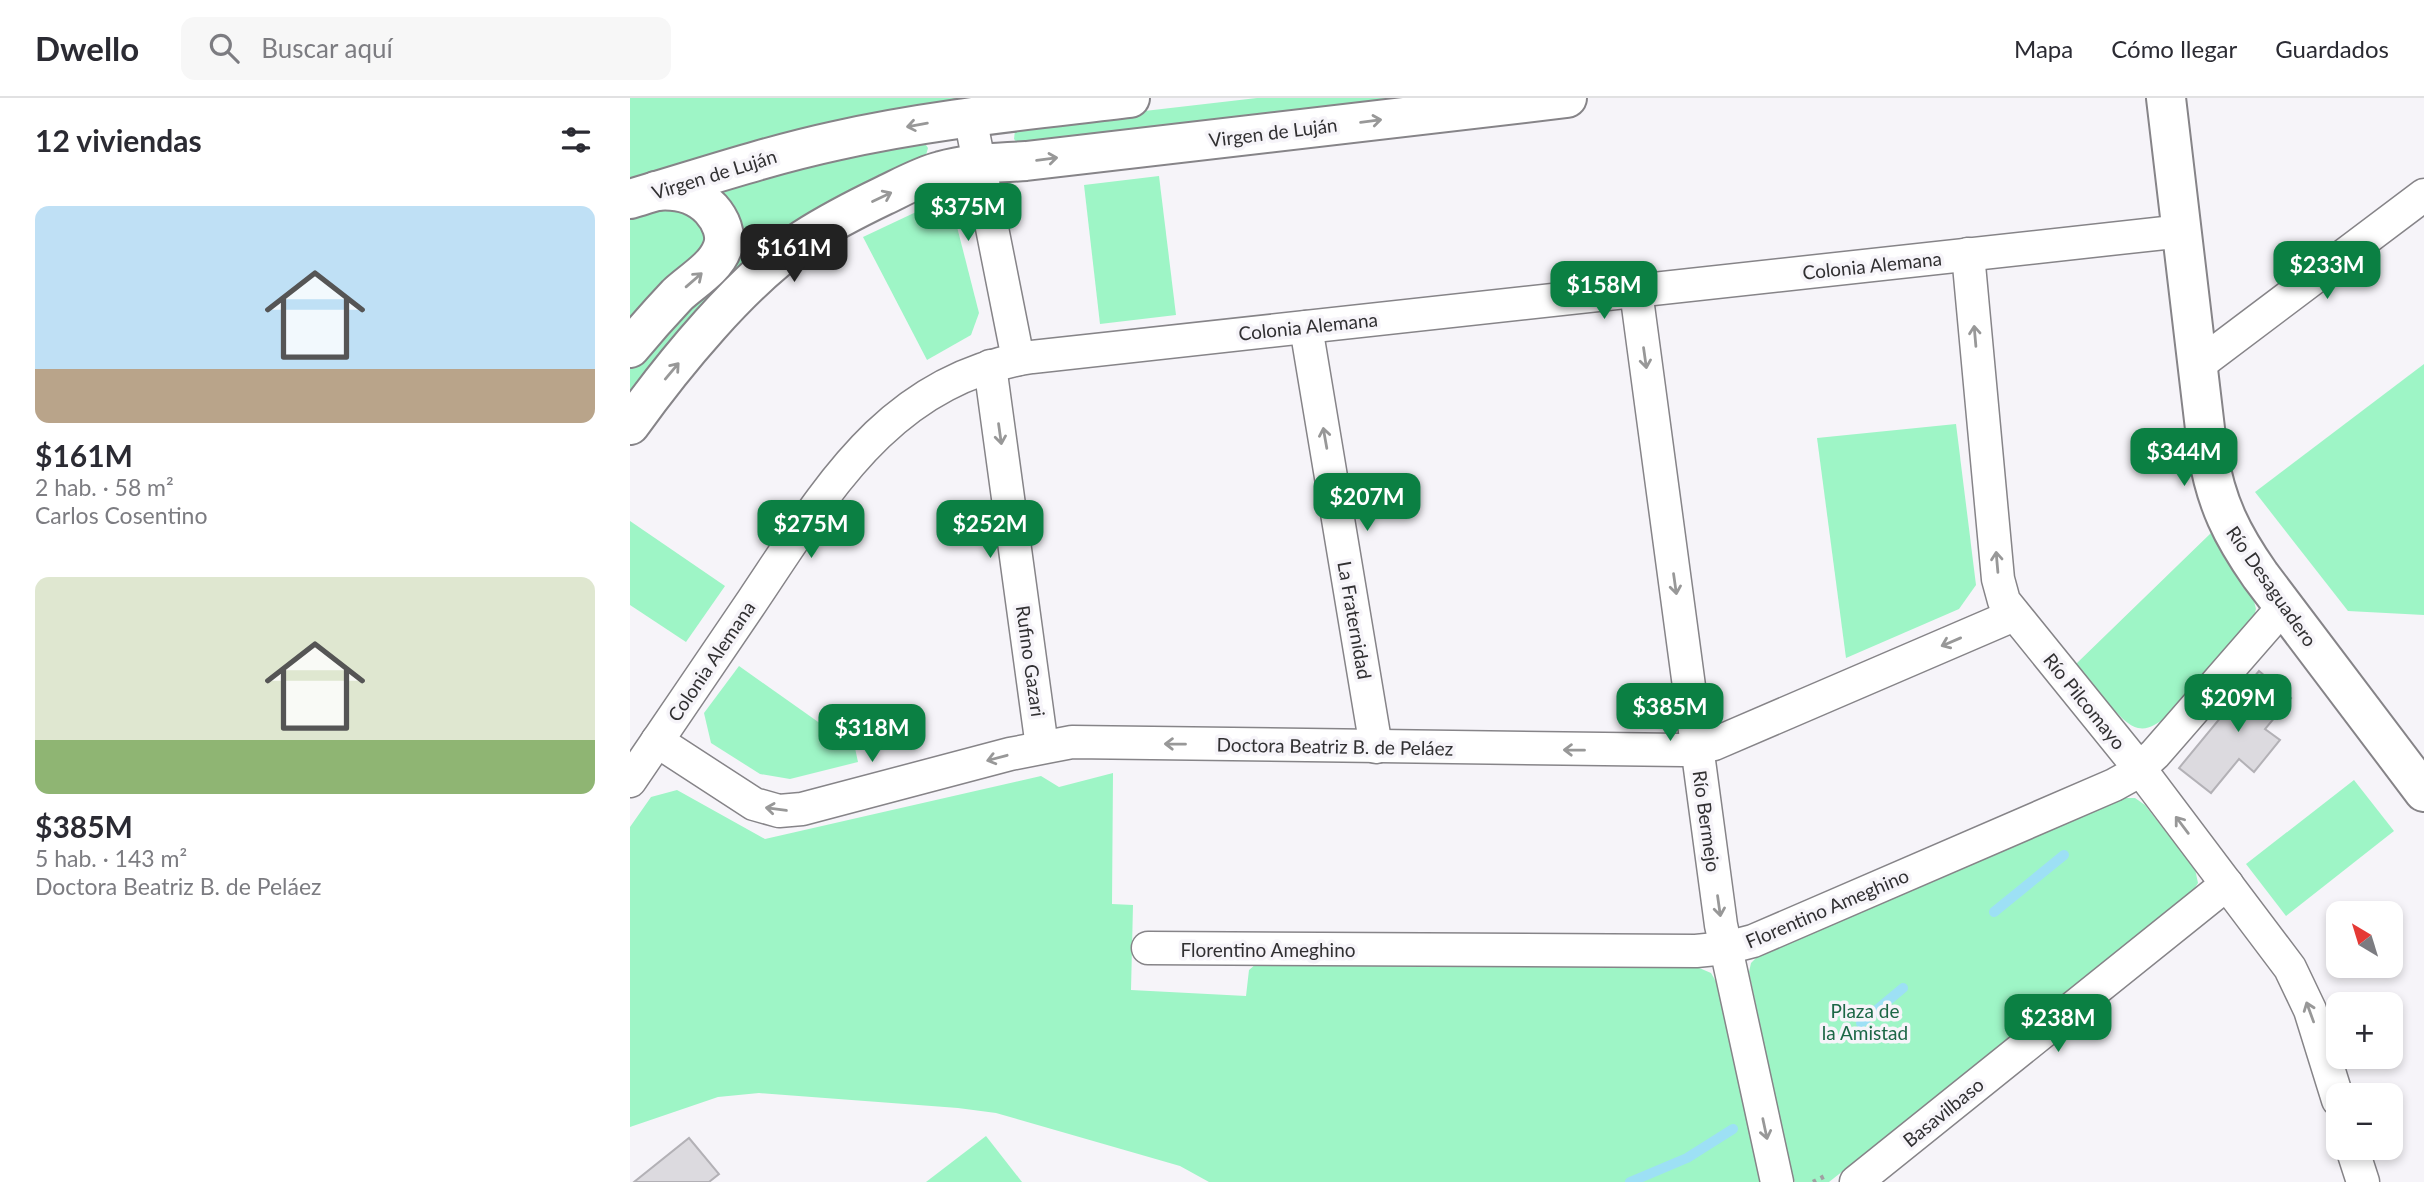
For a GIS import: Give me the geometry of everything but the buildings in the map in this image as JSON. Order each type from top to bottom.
[{"type":"street","name":"Virgen de Luján","points":[[642,195],[823,143],[914,125],[1130,98]]},
{"type":"street","name":"Virgen de Luján","points":[[630,425],[706,331],[743,292],[793,247],[844,215],[930,174],[979,165],[1026,162],[1567,98]]},
{"type":"street","name":"Río Desaguadero","points":[[2166,98],[2208,454],[2219,505],[2247,556],[2424,792]]},
{"type":"street","name":"Rufino Gazari","points":[[970,117],[979,165],[1004,363],[1042,747]]},
{"type":"street","points":[[630,348],[671,301],[712,264],[724,242],[718,219],[706,204],[682,192],[642,195]]},
{"type":"street","points":[[2197,366],[2424,195]]},
{"type":"street","name":"Colonia Alemana","points":[[633,770],[657,741],[802,527],[854,459],[913,404],[956,379],[1004,363],[1306,327],[2183,231]]},
{"type":"street","name":"Río Pilcomayo","points":[[1968,254],[1998,579],[2004,601],[2140,769],[2281,956],[2298,983],[2315,1025],[2333,1083]]},
{"type":"street","name":"Río Bermejo","points":[[1636,291],[1726,948],[1777,1182]]},
{"type":"street","name":"La Fraternidad","points":[[1306,327],[1376,747]]},
{"type":"street","name":"Florentino Ameghino","points":[[1148,948],[1696,951],[1726,948],[1766,937],[2114,785],[2140,769],[2284,606]]},
{"type":"street","name":"Doctora Beatriz B. de Peláez","points":[[657,741],[744,799],[779,811],[802,809],[1042,747],[1072,742],[1669,751],[1714,744],[2014,615]]},
{"type":"street","name":"Basavilbaso","points":[[1845,1176],[2227,884]]},
{"type":"street","points":[[2356,1160],[2362,1182]]},
{"type":"path","points":[[1816,1182],[1845,1176]]},
{"type":"green space","points":[[630,98],[1013,98],[630,183]]},
{"type":"green space","points":[[1257,98],[1420,98],[1018,144],[1014,139],[1015,130],[1032,124]]},
{"type":"green space","points":[[924,142],[928,148],[926,155],[630,402],[630,363],[724,266],[713,194],[794,166]]},
{"type":"green space","points":[[1159,176],[1176,315],[1100,324],[1084,185]]},
{"type":"green space","points":[[682,203],[710,239],[630,331],[630,214]]},
{"type":"green space","points":[[933,204],[954,215],[979,313],[971,335],[927,360],[863,237]]},
{"type":"green space","points":[[2424,364],[2424,615],[2348,611],[2255,492]]},
{"type":"green space","points":[[1956,424],[1976,585],[1959,609],[1846,658],[1817,438]]},
{"type":"green space","points":[[630,521],[725,586],[686,642],[630,605]]},
{"type":"green space","points":[[2211,533],[2223,556],[2253,597],[2256,609],[2254,616],[2164,719],[2155,725],[2138,728],[2115,711],[2076,664]]},
{"type":"green space","points":[[739,666],[855,748],[858,762],[790,779],[760,774],[711,743],[704,713]]},
{"type":"green space","points":[[1113,773],[1112,904],[1133,905],[1131,990],[1246,996],[1249,970],[1256,964],[1697,967],[1711,973],[1722,992],[1760,1182],[1209,1182],[1180,1166],[996,1113],[759,1093],[718,1097],[630,1127],[630,827],[651,797],[677,790],[765,839],[1041,776],[1059,787]]},
{"type":"green space","points":[[2354,780],[2394,831],[2286,916],[2246,864]]},
{"type":"green space","name":"Plaza de la Amistad","points":[[2125,798],[2135,798],[2145,805],[2195,869],[2198,883],[2189,897],[1829,1182],[1795,1182],[1749,972],[1751,963],[1762,952]]},
{"type":"green space","points":[[986,1136],[1022,1182],[926,1182]]},
{"type":"waterway","points":[[1994,912],[2064,855]]},
{"type":"waterway","points":[[1861,1023],[1903,988]]},
{"type":"waterway","points":[[1630,1182],[1687,1158],[1733,1129]]}]
